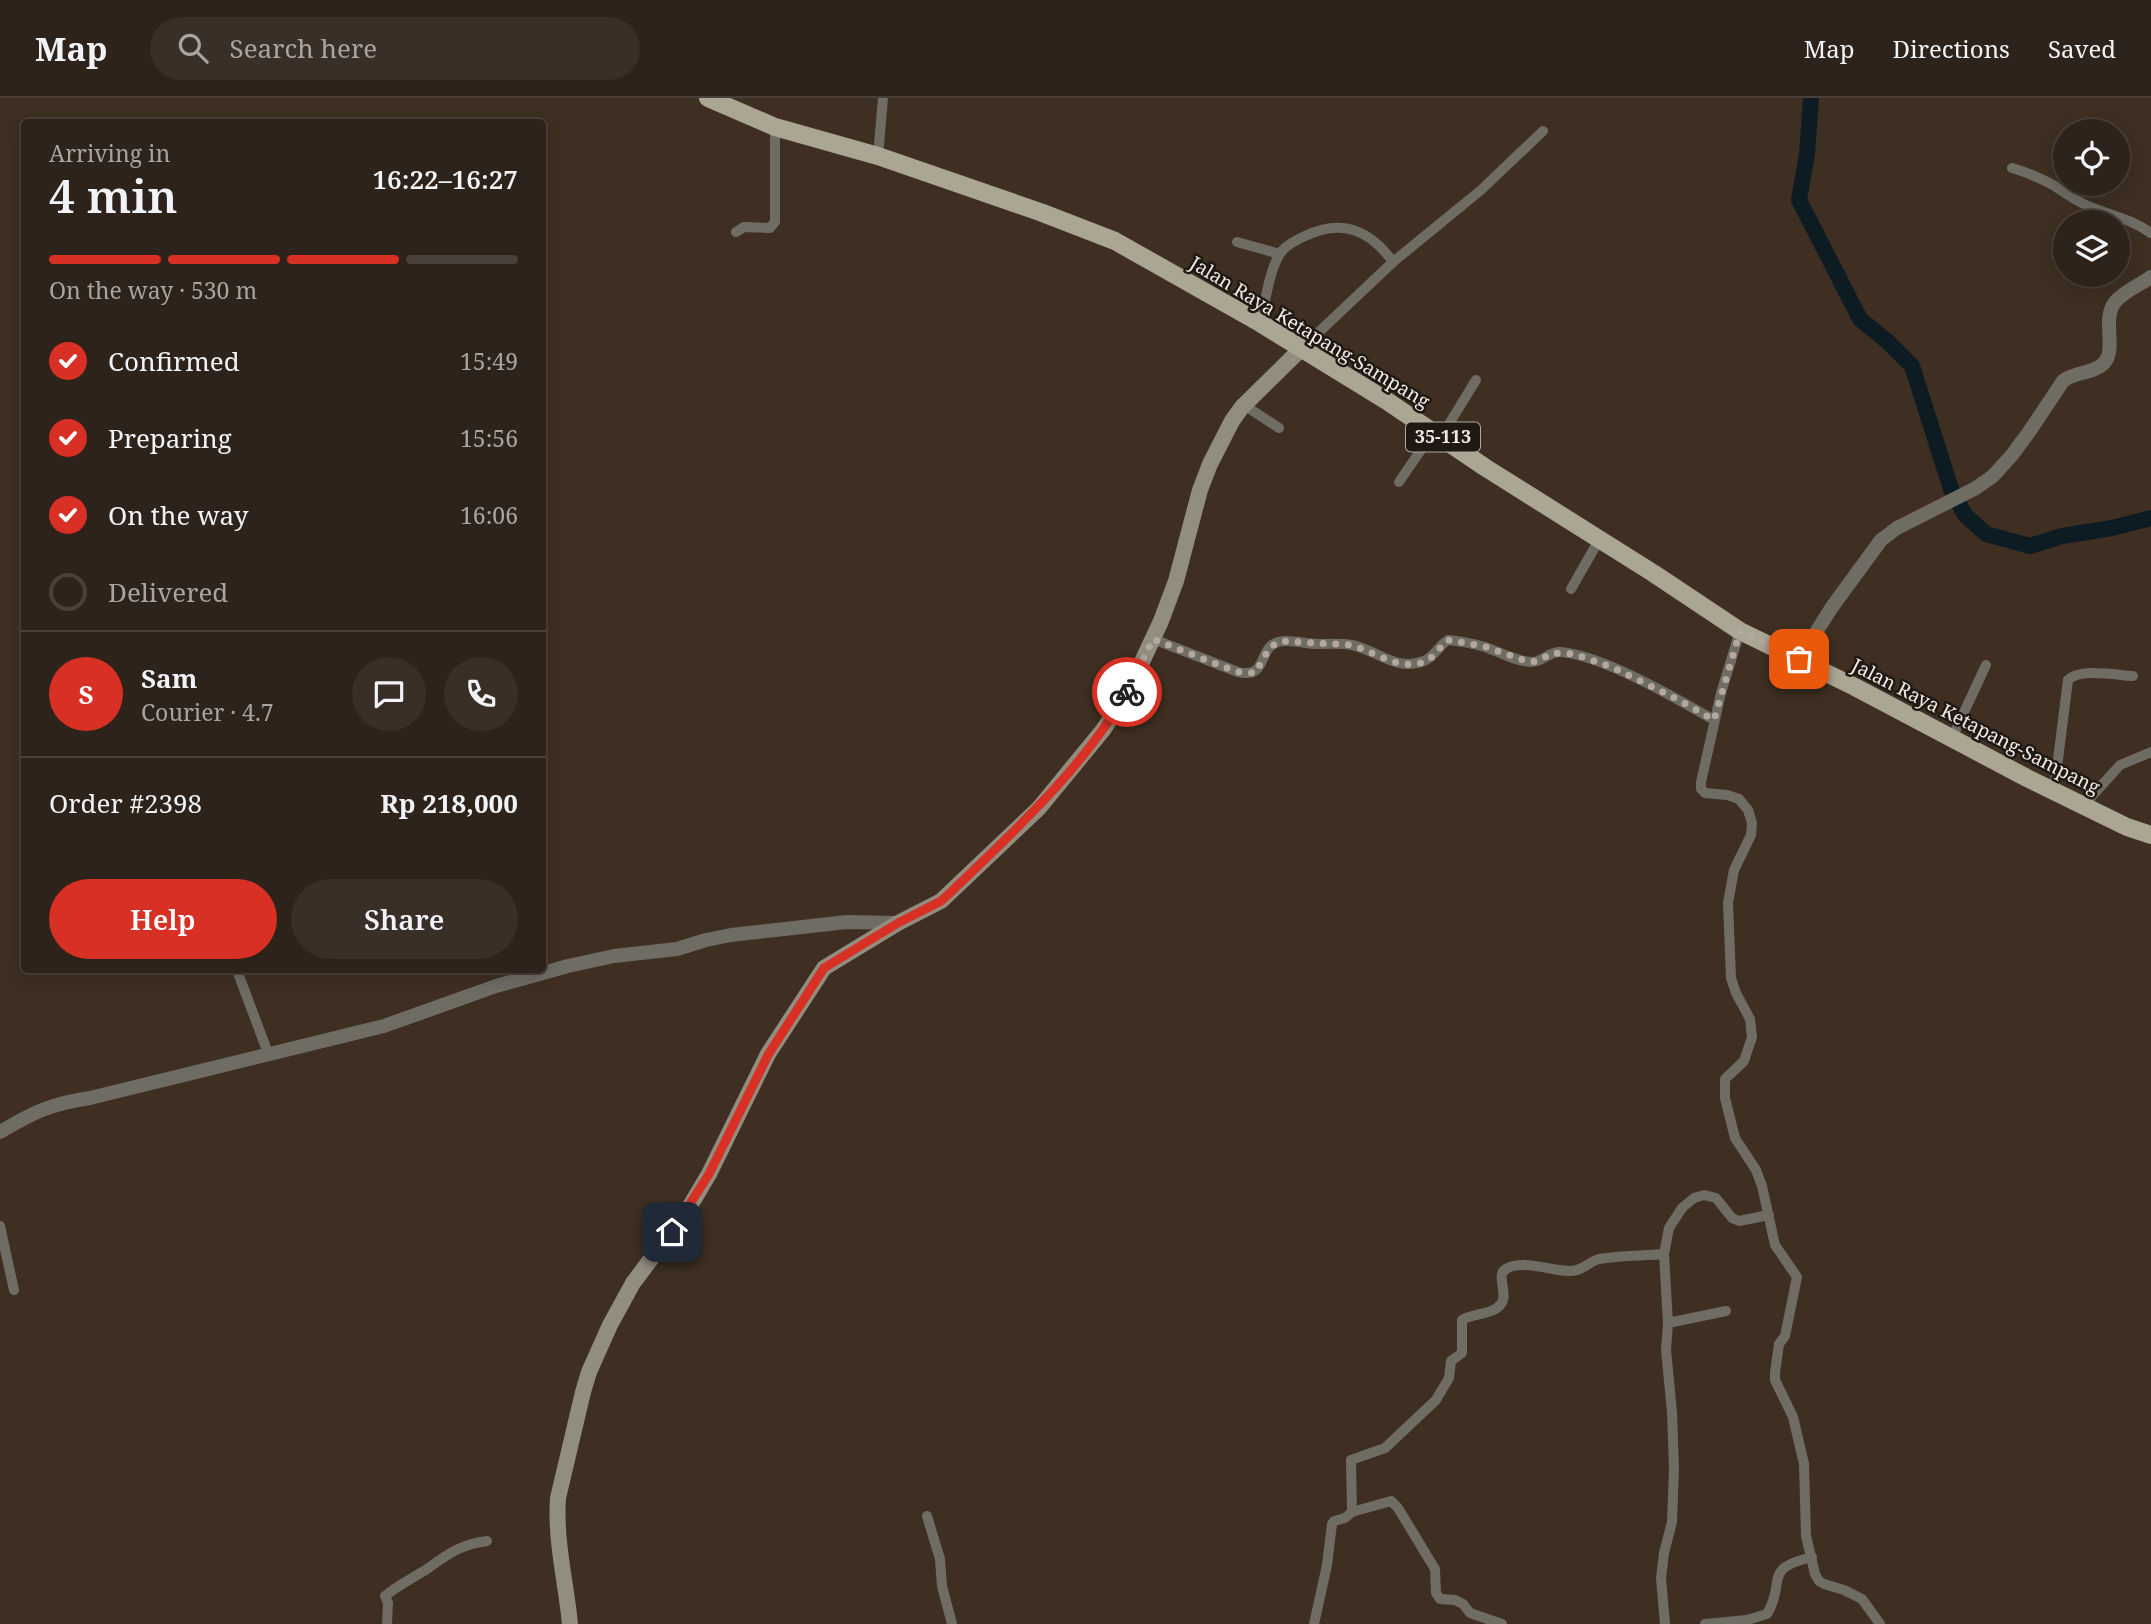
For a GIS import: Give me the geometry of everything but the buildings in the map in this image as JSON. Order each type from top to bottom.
[{"type":"main road","name":"Jalan Raya Ketapang-Sampang","points":[[708,98],[775,127],[878,156],[1115,241],[1301,348],[1740,631],[2054,791],[2127,827],[2151,835]]},
{"type":"main road","points":[[570,1624],[558,1541],[558,1498],[589,1372],[633,1283],[687,1211],[709,1174],[768,1055],[824,968],[898,923],[941,901],[1039,808],[1113,716],[1127,694],[1153,639],[1176,581],[1203,481],[1232,421],[1244,405],[1301,348]]},
{"type":"street","points":[[878,156],[883,98]]},
{"type":"street","points":[[736,232],[744,227],[770,228],[775,222],[775,127]]},
{"type":"street","points":[[1301,348],[1393,262],[1480,190],[1543,131]]},
{"type":"street","points":[[2012,168],[2051,184],[2085,205],[2119,215],[2151,233]]},
{"type":"street","points":[[1260,323],[1280,254],[1290,244],[1313,232],[1340,228],[1362,233],[1375,241],[1393,262]]},
{"type":"street","points":[[1237,242],[1280,254]]},
{"type":"street","points":[[1799,659],[1875,547],[1897,528],[1963,495],[1993,476],[2012,455],[2063,381],[2073,374],[2102,365],[2109,350],[2109,319],[2113,306],[2120,298],[2151,277]]},
{"type":"street","points":[[1399,482],[1438,434],[1476,380]]},
{"type":"street","points":[[1244,405],[1279,428]]},
{"type":"street","points":[[1571,589],[1599,540]]},
{"type":"street","points":[[1740,631],[1714,720],[1701,789],[1707,794],[1739,799],[1748,810],[1752,829],[1734,870],[1728,903],[1731,978],[1750,1019],[1752,1037],[1744,1062],[1725,1079],[1724,1090],[1735,1138],[1758,1175],[1775,1245],[1797,1277],[1774,1373],[1793,1417],[1804,1464],[1806,1536],[1812,1558],[1819,1581],[1862,1600],[1880,1624]]},
{"type":"street","points":[[1153,639],[1248,674],[1257,670],[1270,647],[1282,641],[1351,645],[1385,660],[1408,663],[1425,660],[1437,653],[1445,641],[1450,640],[1486,647],[1529,662],[1553,653],[1574,654],[1614,668],[1714,720]]},
{"type":"street","points":[[1952,738],[1986,665]]},
{"type":"street","points":[[2054,791],[2068,680],[2083,673],[2133,676]]},
{"type":"street","points":[[2084,805],[2120,765],[2151,752]]},
{"type":"street","points":[[546,972],[614,956],[657,952],[706,940],[758,932],[847,922],[898,923]]},
{"type":"street","points":[[238,973],[268,1054]]},
{"type":"street","points":[[0,1132],[28,1115],[61,1102],[90,1098],[384,1026],[542,973]]},
{"type":"street","points":[[1665,1624],[1661,1578],[1672,1522],[1674,1469],[1666,1350],[1668,1323],[1664,1254],[1670,1228],[1682,1208],[1699,1195],[1716,1198],[1732,1217],[1739,1221],[1769,1215]]},
{"type":"street","points":[[0,1226],[14,1290]]},
{"type":"street","points":[[1352,1512],[1351,1460],[1385,1448],[1440,1395],[1449,1378],[1451,1361],[1462,1353],[1462,1320],[1491,1311],[1502,1304],[1504,1296],[1501,1274],[1504,1269],[1524,1265],[1575,1271],[1600,1259],[1664,1254]]},
{"type":"street","points":[[1668,1323],[1726,1311]]},
{"type":"street","points":[[1314,1624],[1327,1565],[1332,1524],[1352,1512],[1391,1502],[1398,1508],[1435,1569],[1436,1593],[1440,1599],[1455,1600],[1463,1604],[1470,1613],[1503,1624]]},
{"type":"street","points":[[927,1516],[940,1559],[942,1586],[952,1624]]},
{"type":"street","points":[[387,1624],[388,1603],[385,1596],[394,1588],[450,1552],[475,1542],[486,1541]]},
{"type":"street","points":[[1705,1624],[1747,1620],[1767,1614],[1778,1576],[1784,1567],[1794,1561],[1812,1558]]},
{"type":"waterway","points":[[1811,98],[1807,154],[1799,200],[1860,319],[1912,366],[1951,489],[1965,515],[1986,534],[2030,546],[2062,536],[2151,518]]},
{"type":"way so far","points":[[1127,692],[1153,639],[1248,674],[1255,673],[1268,649],[1282,641],[1351,645],[1396,663],[1419,663],[1437,653],[1445,641],[1450,640],[1486,647],[1529,662],[1558,652],[1574,654],[1614,668],[1714,720],[1740,631],[1799,659]]},
{"type":"route","points":[[672,1232],[709,1174],[768,1055],[824,968],[898,923],[941,901],[950,893],[1039,808],[1103,730],[1127,692]]}]
